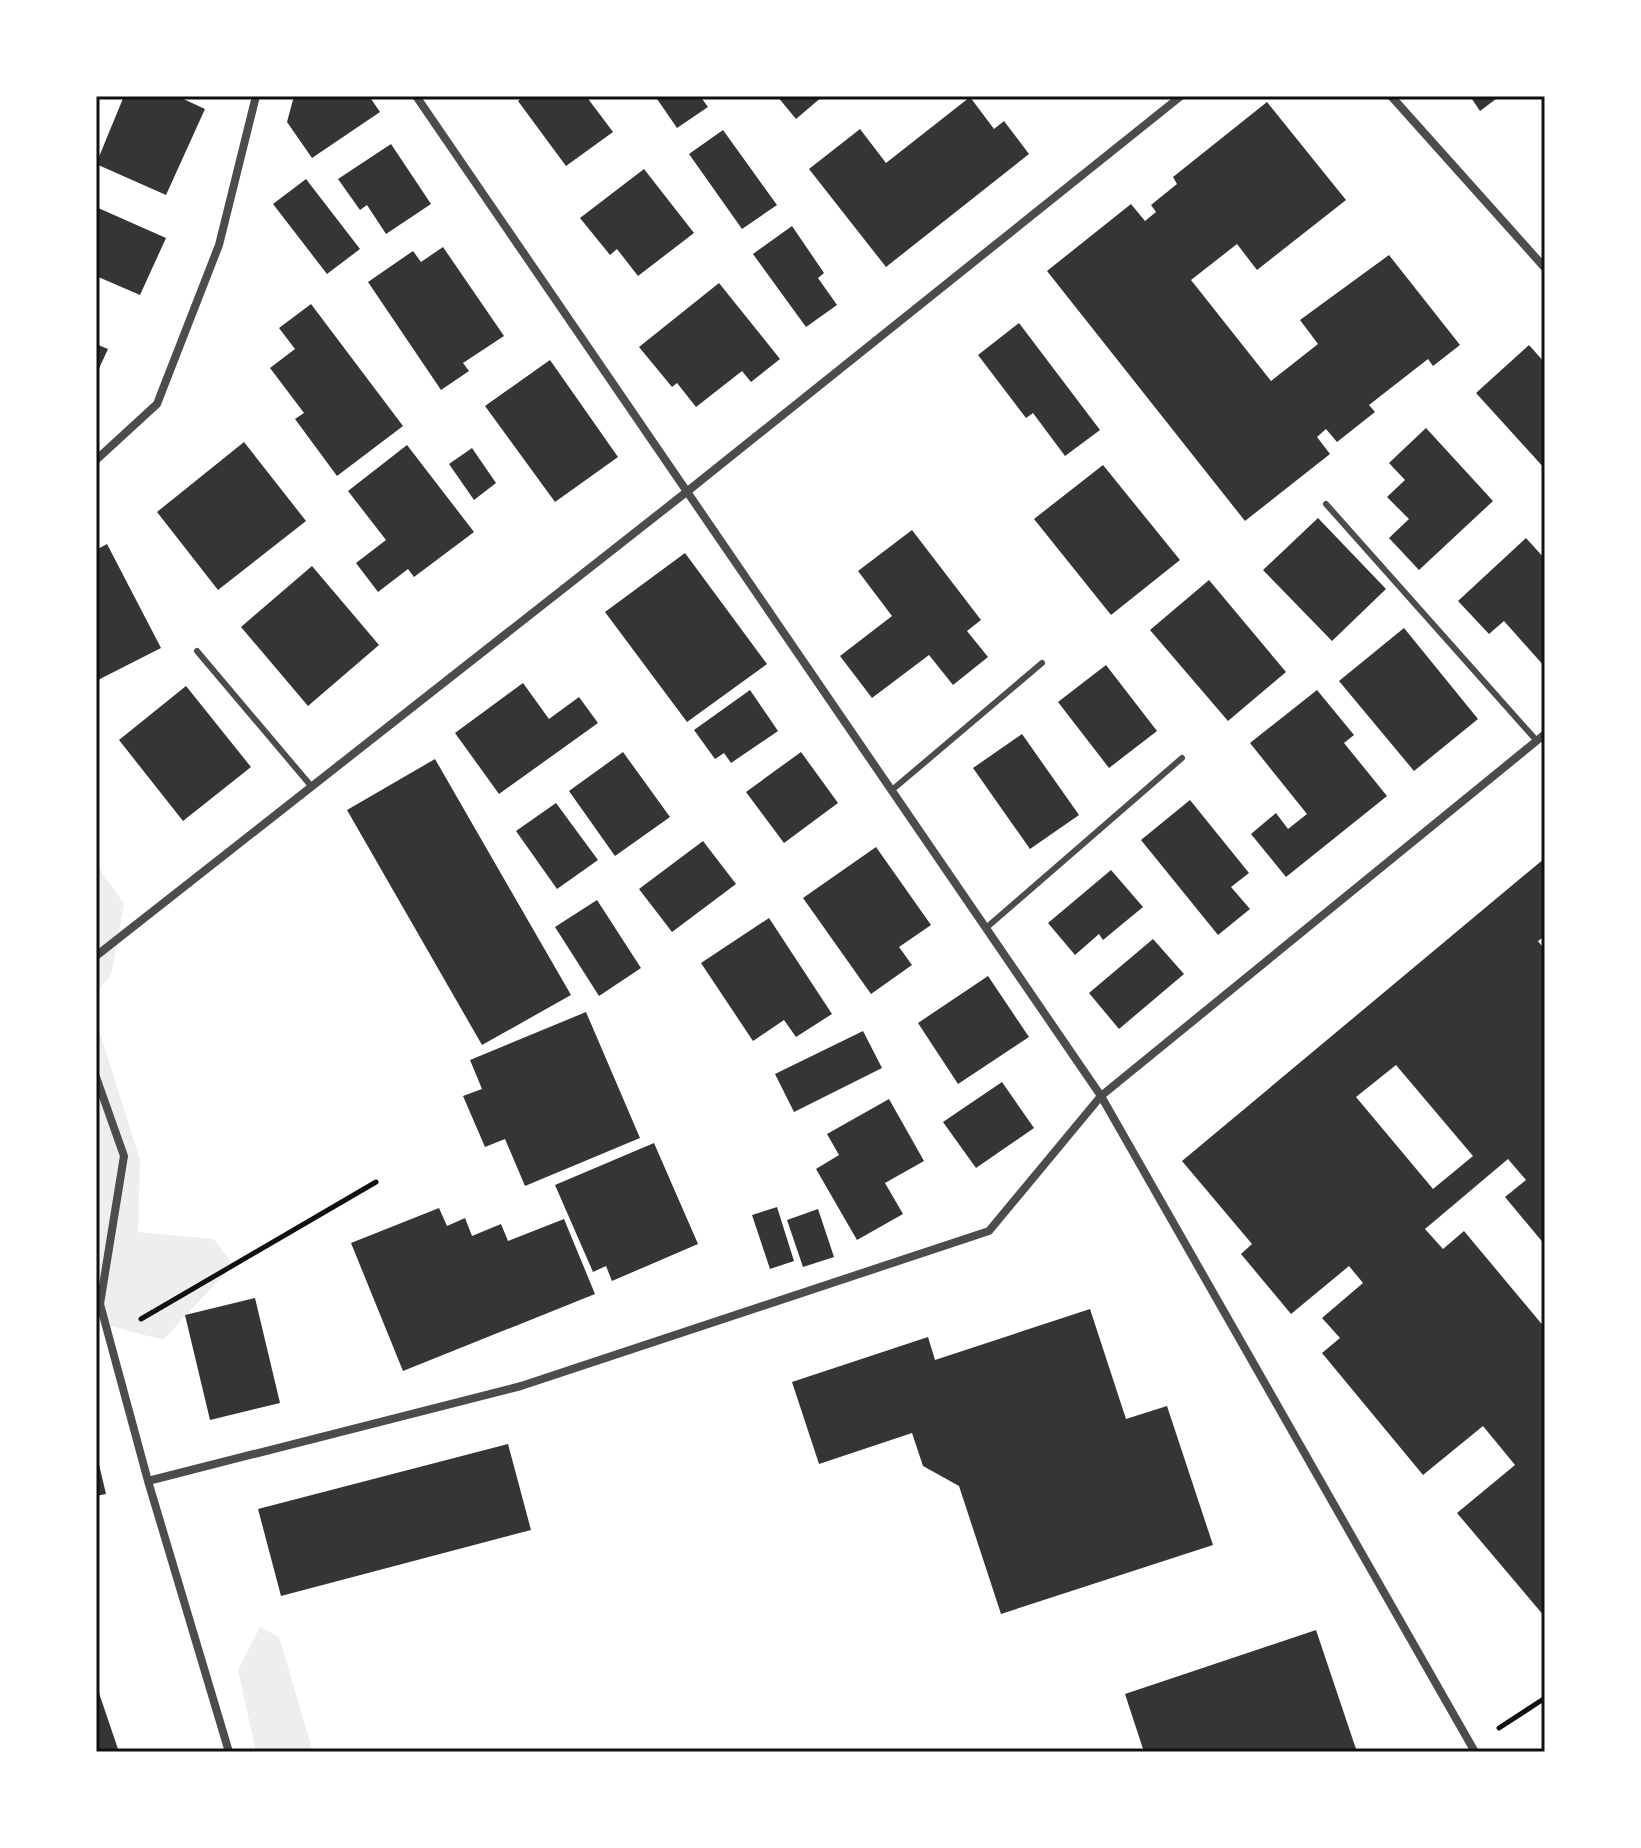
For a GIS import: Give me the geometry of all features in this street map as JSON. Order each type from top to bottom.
[{"type":"street","points":[[96,460],[157,404],[219,245],[256,96]]},
{"type":"street","points":[[416,96],[689,490],[1101,1096],[1475,1752]]},
{"type":"street","points":[[96,956],[689,490],[1181,96]]},
{"type":"street","points":[[1391,96],[1545,268]]},
{"type":"street","points":[[148,1481],[521,1386],[989,1231],[1101,1096],[1541,737]]},
{"type":"street","points":[[96,1077],[124,1156],[100,1304],[148,1481],[229,1752]]},
{"type":"lane","points":[[1326,504],[1541,737]]},
{"type":"lane","points":[[197,651],[312,787]]},
{"type":"lane","points":[[892,790],[1042,663]]},
{"type":"lane","points":[[986,928],[1182,758]]},
{"type":"path","points":[[109,1337],[376,1182]]},
{"type":"shaded area","points":[[96,864],[124,904],[111,975],[96,993]]},
{"type":"shaded area","points":[[96,1020],[140,1160],[138,1232],[214,1239],[233,1265],[163,1340],[96,1322]]},
{"type":"shaded area","points":[[260,1627],[279,1637],[313,1752],[256,1752],[238,1670]]},
{"type":"building","points":[[124,96],[177,96],[205,109],[166,195],[96,164]]},
{"type":"building","points":[[294,96],[369,96],[380,112],[312,158],[287,122]]},
{"type":"building","points":[[524,96],[586,96],[613,132],[566,166],[518,101]]},
{"type":"building","points":[[655,96],[700,96],[708,107],[677,128]]},
{"type":"building","points":[[777,96],[823,96],[796,119]]},
{"type":"building","points":[[1470,96],[1500,96],[1480,111]]},
{"type":"building","points":[[970,97],[994,129],[1004,121],[1029,154],[886,267],[809,169],[860,129],[886,163]]},
{"type":"building","points":[[1267,102],[1346,200],[1257,270],[1237,244],[1191,280],[1271,381],[1318,344],[1300,320],[1389,255],[1460,345],[1433,366],[1428,359],[1369,405],[1375,412],[1337,442],[1326,429],[1317,437],[1330,454],[1245,521],[1047,271],[1131,204],[1145,221],[1156,212],[1151,205],[1177,184],[1173,177]]},
{"type":"building","points":[[723,130],[777,205],[742,229],[689,154]]},
{"type":"building","points":[[391,144],[431,204],[386,234],[367,205],[360,210],[338,179]]},
{"type":"building","points":[[644,169],[694,233],[638,276],[617,249],[610,255],[580,218]]},
{"type":"building","points":[[306,179],[360,249],[327,274],[273,204]]},
{"type":"building","points":[[96,207],[166,238],[140,295],[96,276]]},
{"type":"building","points":[[792,226],[824,273],[818,278],[837,305],[806,327],[753,254]]},
{"type":"building","points":[[443,247],[504,336],[463,363],[469,371],[441,390],[368,282],[413,251],[421,262]]},
{"type":"building","points":[[719,283],[780,359],[751,382],[742,371],[696,407],[677,383],[672,387],[639,347]]},
{"type":"building","points":[[311,304],[403,426],[337,476],[295,419],[304,413],[270,368],[295,349],[279,328]]},
{"type":"building","points":[[1019,323],[1100,430],[1065,456],[1033,413],[1026,418],[978,355]]},
{"type":"building","points":[[96,344],[108,349],[96,375]]},
{"type":"building","points":[[1529,345],[1545,363],[1545,469],[1476,393]]},
{"type":"building","points":[[550,360],[618,457],[555,502],[485,406]]},
{"type":"building","points":[[1426,428],[1493,501],[1419,570],[1389,538],[1409,519],[1387,497],[1405,480],[1389,463]]},
{"type":"building","points":[[244,442],[306,521],[218,590],[157,512]]},
{"type":"building","points":[[407,445],[474,532],[414,577],[408,569],[378,592],[356,563],[386,540],[348,491]]},
{"type":"building","points":[[472,448],[496,483],[474,500],[449,464]]},
{"type":"building","points":[[1103,465],[1180,560],[1111,615],[1034,519]]},
{"type":"building","points":[[1318,518],[1386,589],[1332,641],[1263,570]]},
{"type":"building","points":[[912,530],[981,620],[967,631],[988,657],[953,685],[929,655],[872,698],[840,656],[892,616],[858,571]]},
{"type":"building","points":[[1526,538],[1545,559],[1545,667],[1504,621],[1489,634],[1458,601]]},
{"type":"building","points":[[107,544],[161,648],[96,681],[96,550]]},
{"type":"building","points":[[685,553],[767,664],[687,722],[605,612]]},
{"type":"building","points":[[312,566],[379,645],[308,706],[241,627]]},
{"type":"building","points":[[1209,580],[1286,672],[1228,721],[1150,630]]},
{"type":"building","points":[[1404,628],[1478,719],[1414,771],[1339,681]]},
{"type":"building","points":[[1106,665],[1157,731],[1109,768],[1058,702]]},
{"type":"building","points":[[523,683],[549,719],[579,697],[598,723],[499,794],[455,733]]},
{"type":"building","points":[[186,686],[251,767],[183,821],[119,740]]},
{"type":"building","points":[[750,690],[778,731],[731,763],[724,753],[715,759],[694,730]]},
{"type":"building","points":[[1317,690],[1354,735],[1344,743],[1387,796],[1286,877],[1251,834],[1276,813],[1288,829],[1307,814],[1250,743]]},
{"type":"building","points":[[1022,734],[1079,815],[1030,849],[973,768]]},
{"type":"building","points":[[623,752],[670,817],[615,856],[569,791]]},
{"type":"building","points":[[801,752],[838,803],[784,843],[746,792]]},
{"type":"building","points":[[435,759],[571,995],[482,1045],[347,810]]},
{"type":"building","points":[[1190,800],[1249,873],[1231,887],[1250,909],[1218,935],[1141,840]]},
{"type":"building","points":[[556,803],[598,860],[557,889],[516,831]]},
{"type":"building","points":[[703,841],[736,884],[672,932],[639,889]]},
{"type":"building","points":[[876,847],[931,925],[899,947],[912,965],[871,994],[803,898]]},
{"type":"building","points":[[1545,858],[1545,936],[1538,941],[1545,950],[1545,1245],[1505,1197],[1526,1180],[1508,1159],[1425,1229],[1443,1249],[1464,1231],[1545,1328],[1545,1617],[1457,1513],[1515,1465],[1483,1426],[1423,1475],[1322,1353],[1340,1338],[1322,1318],[1363,1283],[1349,1266],[1291,1314],[1241,1254],[1252,1244],[1182,1161]],"holes":[[[1396,1065],[1473,1156],[1433,1189],[1356,1097]]]},
{"type":"building","points":[[1111,870],[1143,907],[1103,940],[1099,934],[1075,955],[1048,923]]},
{"type":"building","points":[[597,900],[641,968],[599,996],[555,927]]},
{"type":"building","points":[[769,918],[832,1014],[796,1037],[784,1020],[753,1041],[701,963]]},
{"type":"building","points":[[1153,939],[1184,974],[1119,1029],[1089,993]]},
{"type":"building","points":[[988,976],[1029,1037],[958,1084],[918,1023]]},
{"type":"building","points":[[586,1012],[640,1138],[525,1186],[505,1139],[485,1147],[463,1096],[482,1089],[470,1060]]},
{"type":"building","points":[[863,1031],[882,1068],[794,1112],[775,1074]]},
{"type":"building","points":[[1002,1082],[1034,1128],[976,1168],[943,1122]]},
{"type":"building","points":[[889,1099],[924,1161],[885,1183],[903,1214],[857,1240],[816,1169],[839,1155],[827,1134]]},
{"type":"building","points":[[654,1143],[698,1244],[612,1281],[606,1266],[593,1272],[555,1185]]},
{"type":"building","points":[[777,1207],[794,1261],[770,1269],[752,1215]]},
{"type":"building","points":[[439,1208],[447,1226],[465,1218],[472,1236],[501,1224],[508,1241],[564,1219],[595,1294],[403,1371],[351,1243]]},
{"type":"building","points":[[818,1209],[834,1257],[803,1267],[787,1220]]},
{"type":"building","points":[[255,1298],[280,1403],[210,1420],[185,1315]]},
{"type":"building","points":[[1090,1309],[1126,1419],[1167,1406],[1213,1545],[1001,1614],[959,1486],[923,1466],[912,1433],[819,1464],[792,1382],[928,1337],[935,1360]]},
{"type":"building","points":[[508,1444],[531,1530],[281,1596],[258,1509]]},
{"type":"building","points":[[96,1457],[106,1494],[96,1496]]},
{"type":"building","points":[[1316,1630],[1357,1752],[1144,1752],[1125,1694]]},
{"type":"building","points":[[99,1693],[119,1752],[96,1752],[96,1694]]}]
